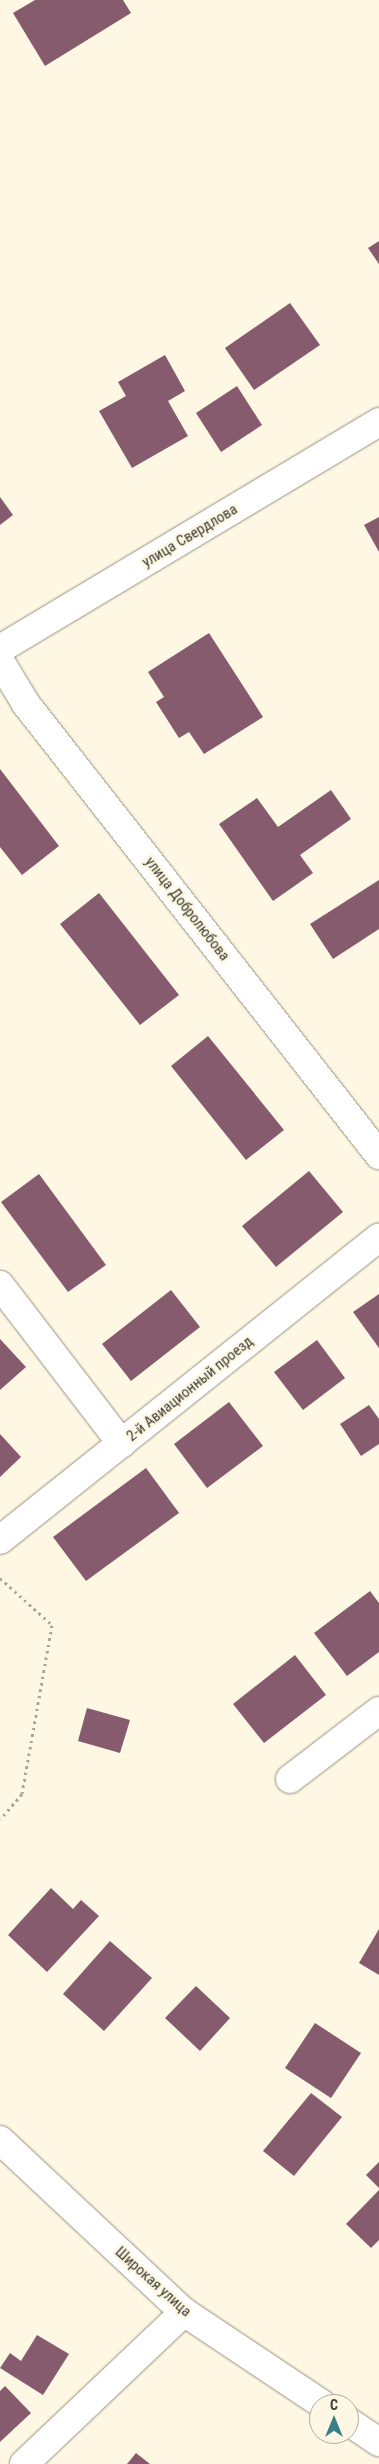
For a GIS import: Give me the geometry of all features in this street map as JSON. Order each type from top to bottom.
[{"type":"street","name":"улица Свердлова","points":[[0,649],[379,422]]},
{"type":"street","name":"улица Добролюбова","points":[[0,661],[26,704],[379,1155]]},
{"type":"street","name":"2-й Авиационный проезд","points":[[0,1540],[379,1236]]},
{"type":"street","points":[[0,1285],[122,1444]]},
{"type":"street","points":[[290,1779],[379,1711]]},
{"type":"street","name":"Широкая улица","points":[[0,2140],[184,2312],[309,2395]]},
{"type":"street","points":[[24,2464],[184,2312]]},
{"type":"street","points":[[359,2429],[379,2442]]},
{"type":"path","points":[[0,1578],[52,1625],[22,1794],[0,1819]]},
{"type":"building","points":[[35,0],[123,0],[131,13],[45,66],[13,13]]},
{"type":"building","points":[[379,241],[379,264],[368,248]]},
{"type":"building","points":[[290,303],[320,345],[254,390],[225,348]]},
{"type":"building","points":[[165,355],[185,391],[168,401],[188,436],[132,468],[99,411],[126,396],[118,382]]},
{"type":"building","points":[[237,386],[262,425],[221,452],[196,413]]},
{"type":"building","points":[[0,497],[13,515],[0,525]]},
{"type":"building","points":[[379,517],[379,552],[364,525]]},
{"type":"building","points":[[209,633],[263,717],[204,754],[189,732],[179,738],[156,702],[164,697],[148,672]]},
{"type":"building","points":[[0,769],[59,846],[22,875],[0,847]]},
{"type":"building","points":[[331,790],[351,819],[300,855],[313,873],[273,901],[219,824],[257,798],[278,827]]},
{"type":"building","points":[[379,880],[379,929],[333,959],[310,924]]},
{"type":"building","points":[[99,893],[179,995],[140,1025],[60,924]]},
{"type":"building","points":[[208,1036],[284,1130],[246,1160],[171,1066]]},
{"type":"building","points":[[309,1171],[343,1212],[276,1267],[242,1226]]},
{"type":"building","points":[[39,1174],[106,1265],[68,1292],[1,1202]]},
{"type":"building","points":[[171,1290],[200,1327],[131,1381],[102,1344]]},
{"type":"building","points":[[379,1294],[379,1348],[353,1312]]},
{"type":"building","points":[[0,1339],[26,1367],[0,1390]]},
{"type":"building","points":[[317,1340],[345,1378],[303,1410],[274,1372]]},
{"type":"building","points":[[229,1402],[263,1446],[207,1488],[174,1444]]},
{"type":"building","points":[[369,1405],[379,1419],[379,1444],[361,1456],[340,1424]]},
{"type":"building","points":[[0,1434],[21,1457],[0,1477]]},
{"type":"building","points":[[146,1468],[179,1513],[86,1581],[53,1537]]},
{"type":"building","points":[[370,1591],[379,1603],[379,1652],[347,1676],[314,1633]]},
{"type":"building","points":[[295,1655],[326,1695],[264,1743],[233,1704]]},
{"type":"building","points":[[87,1708],[130,1720],[120,1753],[78,1741]]},
{"type":"building","points":[[51,1888],[73,1909],[81,1900],[99,1916],[47,1972],[8,1935]]},
{"type":"building","points":[[379,1929],[379,1975],[359,1963]]},
{"type":"building","points":[[110,1941],[152,1978],[104,2031],[63,1994]]},
{"type":"building","points":[[196,1986],[230,2018],[200,2051],[165,2018]]},
{"type":"building","points":[[315,2023],[361,2053],[331,2098],[285,2068]]},
{"type":"building","points":[[311,2093],[342,2117],[294,2176],[263,2151]]},
{"type":"building","points":[[379,2162],[379,2188],[366,2175]]},
{"type":"building","points":[[379,2190],[379,2240],[371,2248],[346,2224]]},
{"type":"building","points":[[37,2335],[69,2354],[43,2395],[0,2368],[10,2353],[21,2361]]},
{"type":"building","points":[[5,2386],[31,2413],[0,2442],[0,2391]]},
{"type":"building","points":[[136,2453],[150,2464],[127,2464]]}]
